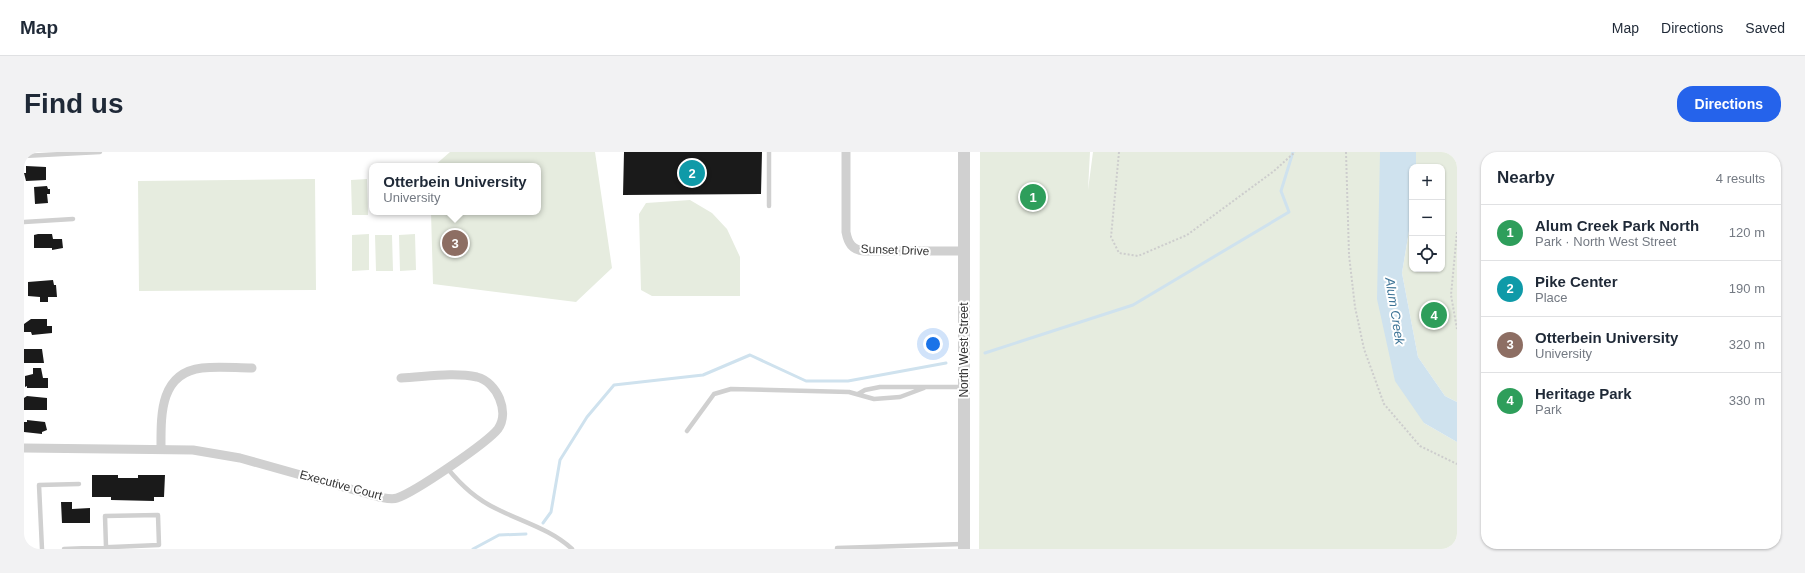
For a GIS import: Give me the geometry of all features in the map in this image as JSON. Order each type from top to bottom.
[{"type":"street","name":"Sunset Drive","points":[[846,152],[846,232],[848,242],[851,246],[864,251],[964,251]]},
{"type":"street","name":"North West Street","points":[[964,152],[964,546]]},
{"type":"street","points":[[161,449],[161,416],[165,395],[178,378],[189,371],[202,368],[252,368]]},
{"type":"street","name":"Executive Court","points":[[24,448],[193,450],[240,458],[380,497],[395,499],[410,493],[477,447],[498,429],[503,412],[499,395],[490,384],[478,378],[452,376],[401,378]]},
{"type":"lane","points":[[24,156],[100,152]]},
{"type":"lane","points":[[769,152],[769,206]]},
{"type":"lane","points":[[24,222],[73,219]]},
{"type":"lane","points":[[858,394],[864,390],[880,387],[964,387]]},
{"type":"lane","points":[[687,431],[710,398],[719,392],[731,389],[781,389],[858,394],[866,398],[888,398],[907,395],[924,388]]},
{"type":"lane","points":[[447,468],[463,486],[478,498],[551,534],[572,549]]},
{"type":"lane","points":[[42,549],[39,485],[78,484]]},
{"type":"lane","points":[[64,549],[159,545],[158,514],[105,516],[106,547]]},
{"type":"lane","points":[[838,548],[964,546]]},
{"type":"path","points":[[1119,152],[1111,237],[1119,253],[1138,256],[1186,235],[1274,171],[1295,152]]},
{"type":"path","points":[[1346,152],[1349,255],[1355,307],[1364,349],[1384,404],[1420,446],[1457,464]]},
{"type":"path","points":[[1457,232],[1453,260],[1451,295],[1457,329]]},
{"type":"path","points":[[1453,260],[1457,258]]},
{"type":"shaded area","points":[[450,152],[595,152],[612,268],[576,302],[433,284],[431,215],[541,215],[541,163],[437,163]]},
{"type":"shaded area","points":[[980,152],[1090,152],[1088,190],[1093,152],[1380,152],[1380,201],[1424,423],[1457,442],[1457,549],[979,549]]},
{"type":"shaded area","points":[[1416,152],[1457,152],[1457,402],[1445,396],[1418,357],[1402,273],[1409,231],[1409,272],[1445,272],[1445,164],[1416,164]]},
{"type":"shaded area","points":[[315,179],[316,290],[139,291],[138,181]]},
{"type":"shaded area","points":[[367,179],[368,215],[352,215],[351,180]]},
{"type":"shaded area","points":[[690,200],[712,213],[727,229],[740,257],[740,296],[652,296],[641,290],[639,214],[646,203]]},
{"type":"shaded area","points":[[369,234],[369,270],[352,271],[352,235]]},
{"type":"shaded area","points":[[415,234],[416,270],[400,271],[399,235]]},
{"type":"shaded area","points":[[375,235],[392,235],[393,271],[376,271]]},
{"type":"water","name":"Alum Creek","points":[[1380,152],[1416,152],[1416,164],[1409,164],[1409,231],[1402,273],[1418,357],[1445,396],[1457,402],[1457,442],[1424,423],[1395,381],[1377,299]]},
{"type":"building","points":[[624,152],[762,152],[761,194],[623,195]]},
{"type":"building","points":[[26,166],[46,167],[46,180],[26,181],[24,173],[26,173]]},
{"type":"building","points":[[47,186],[48,189],[50,189],[50,194],[47,194],[48,203],[35,204],[34,187]]},
{"type":"building","points":[[52,234],[53,239],[62,239],[63,248],[52,250],[52,248],[34,248],[34,235]]},
{"type":"building","points":[[53,280],[54,285],[56,285],[57,297],[48,297],[48,302],[40,302],[40,297],[28,296],[28,282]]},
{"type":"building","points":[[31,319],[47,319],[47,326],[52,326],[52,333],[32,335],[31,332],[24,332],[24,324]]},
{"type":"building","points":[[24,349],[42,349],[44,363],[24,363]]},
{"type":"building","points":[[33,368],[41,368],[43,378],[48,378],[48,388],[25,387],[25,376],[33,374]]},
{"type":"building","points":[[27,396],[47,398],[47,410],[24,410],[24,398]]},
{"type":"building","points":[[27,420],[45,422],[47,430],[42,432],[42,434],[24,432],[24,422],[27,422]]},
{"type":"building","points":[[92,475],[118,475],[118,478],[138,478],[138,475],[165,475],[164,497],[154,497],[154,501],[111,500],[111,497],[92,497]]},
{"type":"building","points":[[61,502],[72,502],[72,509],[90,508],[90,523],[62,523]]},
{"type":"waterway","points":[[985,353],[1133,305],[1289,212],[1281,191],[1293,152]]},
{"type":"waterway","points":[[543,523],[551,512],[560,460],[587,417],[614,385],[703,375],[750,355],[806,381],[848,381],[946,363]]},
{"type":"waterway","points":[[473,549],[499,535],[526,534]]},
{"type":"place","name":"Pike Center","points":[[692,173]]},
{"type":"place","name":"Alum Creek Park North","points":[[1033,197]]},
{"type":"place","name":"Otterbein University","points":[[455,243]]},
{"type":"place","name":"Heritage Park","points":[[1434,315]]}]
